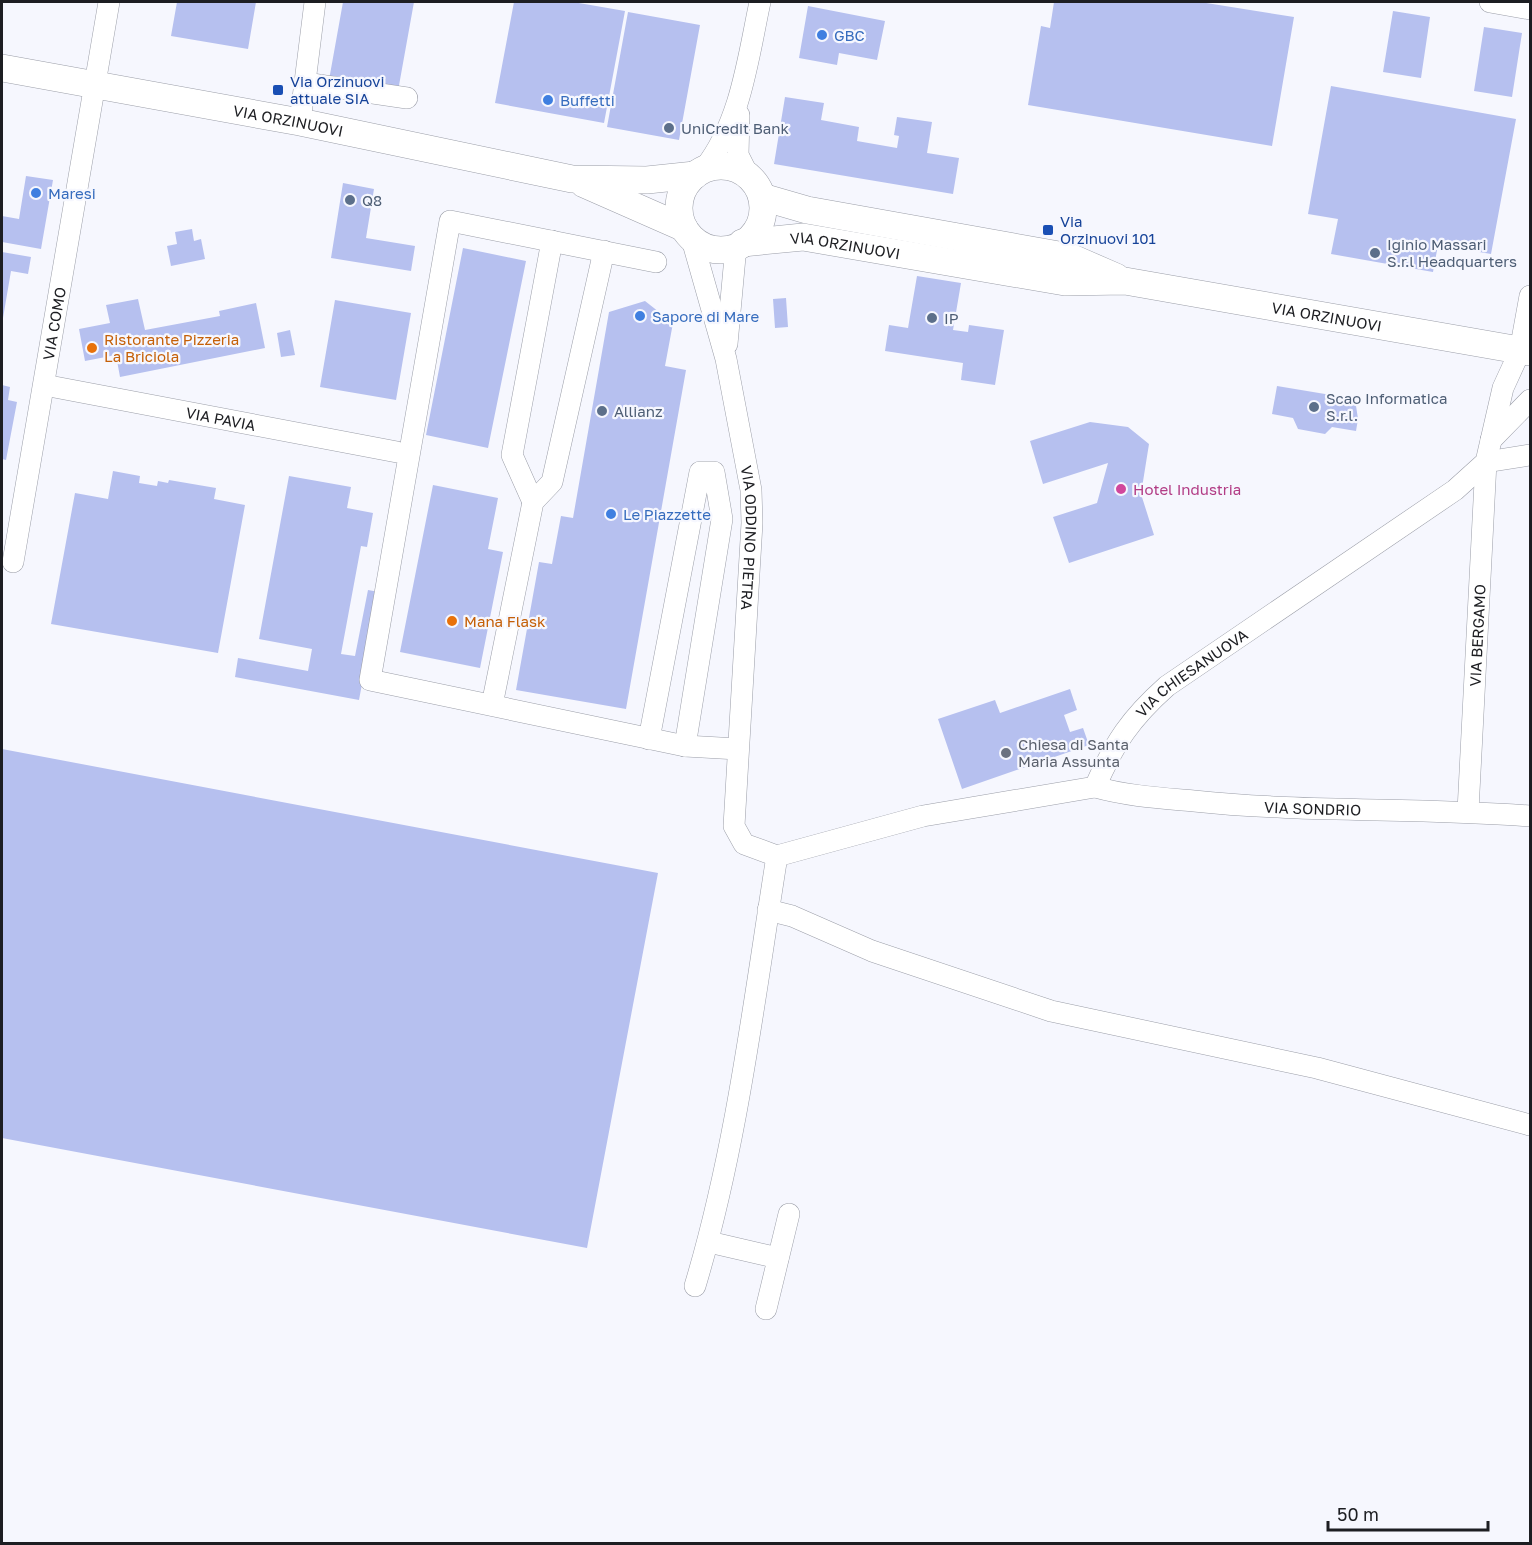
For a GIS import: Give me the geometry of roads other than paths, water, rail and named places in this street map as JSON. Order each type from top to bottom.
[{"type":"main road","name":"VIA ORZINUOVI","points":[[2,68],[300,122],[572,179],[647,180],[722,166],[755,186],[807,210],[1070,257],[1125,281]]},
{"type":"main road","points":[[688,232],[680,202],[684,187],[699,172]]},
{"type":"main road","name":"VIA ORZINUOVI","points":[[572,179],[688,232],[713,248],[803,237],[1065,282],[1125,281],[1525,351]]},
{"type":"main road","points":[[739,245],[757,229],[763,210],[755,186]]},
{"type":"street","name":"VIA COMO","points":[[13,562],[109,2]]},
{"type":"street","points":[[300,122],[315,2]]},
{"type":"street","points":[[755,186],[738,156],[737,144],[741,96],[760,2]]},
{"type":"street","points":[[1490,2],[1530,9]]},
{"type":"street","points":[[305,83],[407,99]]},
{"type":"street","points":[[699,172],[716,154],[741,96]]},
{"type":"street","points":[[656,262],[450,221],[370,680],[685,746],[738,748]]},
{"type":"street","name":"VIA ODDINO PIETRA","points":[[688,232],[726,359],[752,490],[734,826],[744,844],[777,856]]},
{"type":"street","points":[[533,502],[512,455],[552,241]]},
{"type":"street","points":[[726,359],[739,245]]},
{"type":"street","points":[[492,705],[533,502],[552,482],[604,251]]},
{"type":"street","points":[[1530,296],[1525,351],[1503,388],[1486,462],[1530,455]]},
{"type":"street","name":"VIA PAVIA","points":[[44,386],[397,452]]},
{"type":"street","points":[[1491,440],[1530,400]]},
{"type":"street","name":"VIA CHIESANUOVA","points":[[1095,787],[1112,748],[1138,712],[1167,687],[1455,490],[1486,462]]},
{"type":"street","name":"VIA BERGAMO","points":[[1468,811],[1486,462]]},
{"type":"street","points":[[649,739],[700,472],[714,472],[722,519],[685,746]]},
{"type":"street","points":[[695,1286],[709,1242],[740,1095],[777,856],[923,816],[1095,787]]},
{"type":"street","name":"VIA SONDRIO","points":[[1095,787],[1117,793],[1223,804],[1468,811],[1530,816]]},
{"type":"street","points":[[768,910],[792,916],[872,951],[1051,1011],[1317,1068],[1530,1125]]},
{"type":"street","points":[[766,1309],[789,1214]]},
{"type":"street","points":[[709,1242],[778,1258]]},
{"type":"place","name":"GBC","points":[[822,35]]},
{"type":"place","name":"Via Orzinuovi attuale SIA","points":[[278,90]]},
{"type":"place","name":"Buffetti","points":[[548,100]]},
{"type":"place","name":"UniCredit Bank","points":[[669,128]]},
{"type":"place","name":"Maresi","points":[[36,193]]},
{"type":"place","name":"Q8","points":[[350,200]]},
{"type":"place","name":"Via Orzinuovi 101","points":[[1048,230]]},
{"type":"place","name":"Iginio Massari S.r.l Headquarters","points":[[1375,253]]},
{"type":"place","name":"Sapore di Mare","points":[[640,316]]},
{"type":"place","name":"IP","points":[[932,318]]},
{"type":"place","name":"Ristorante Pizzeria La Briciola","points":[[92,348]]},
{"type":"place","name":"Scao Informatica S.r.l.","points":[[1314,407]]},
{"type":"place","name":"Allianz","points":[[602,411]]},
{"type":"place","name":"Hotel Industria","points":[[1121,489]]},
{"type":"place","name":"Le Piazzette","points":[[611,514]]},
{"type":"place","name":"Mana Flask","points":[[452,621]]},
{"type":"place","name":"Chiesa di Santa Maria Assunta","points":[[1006,753]]}]
